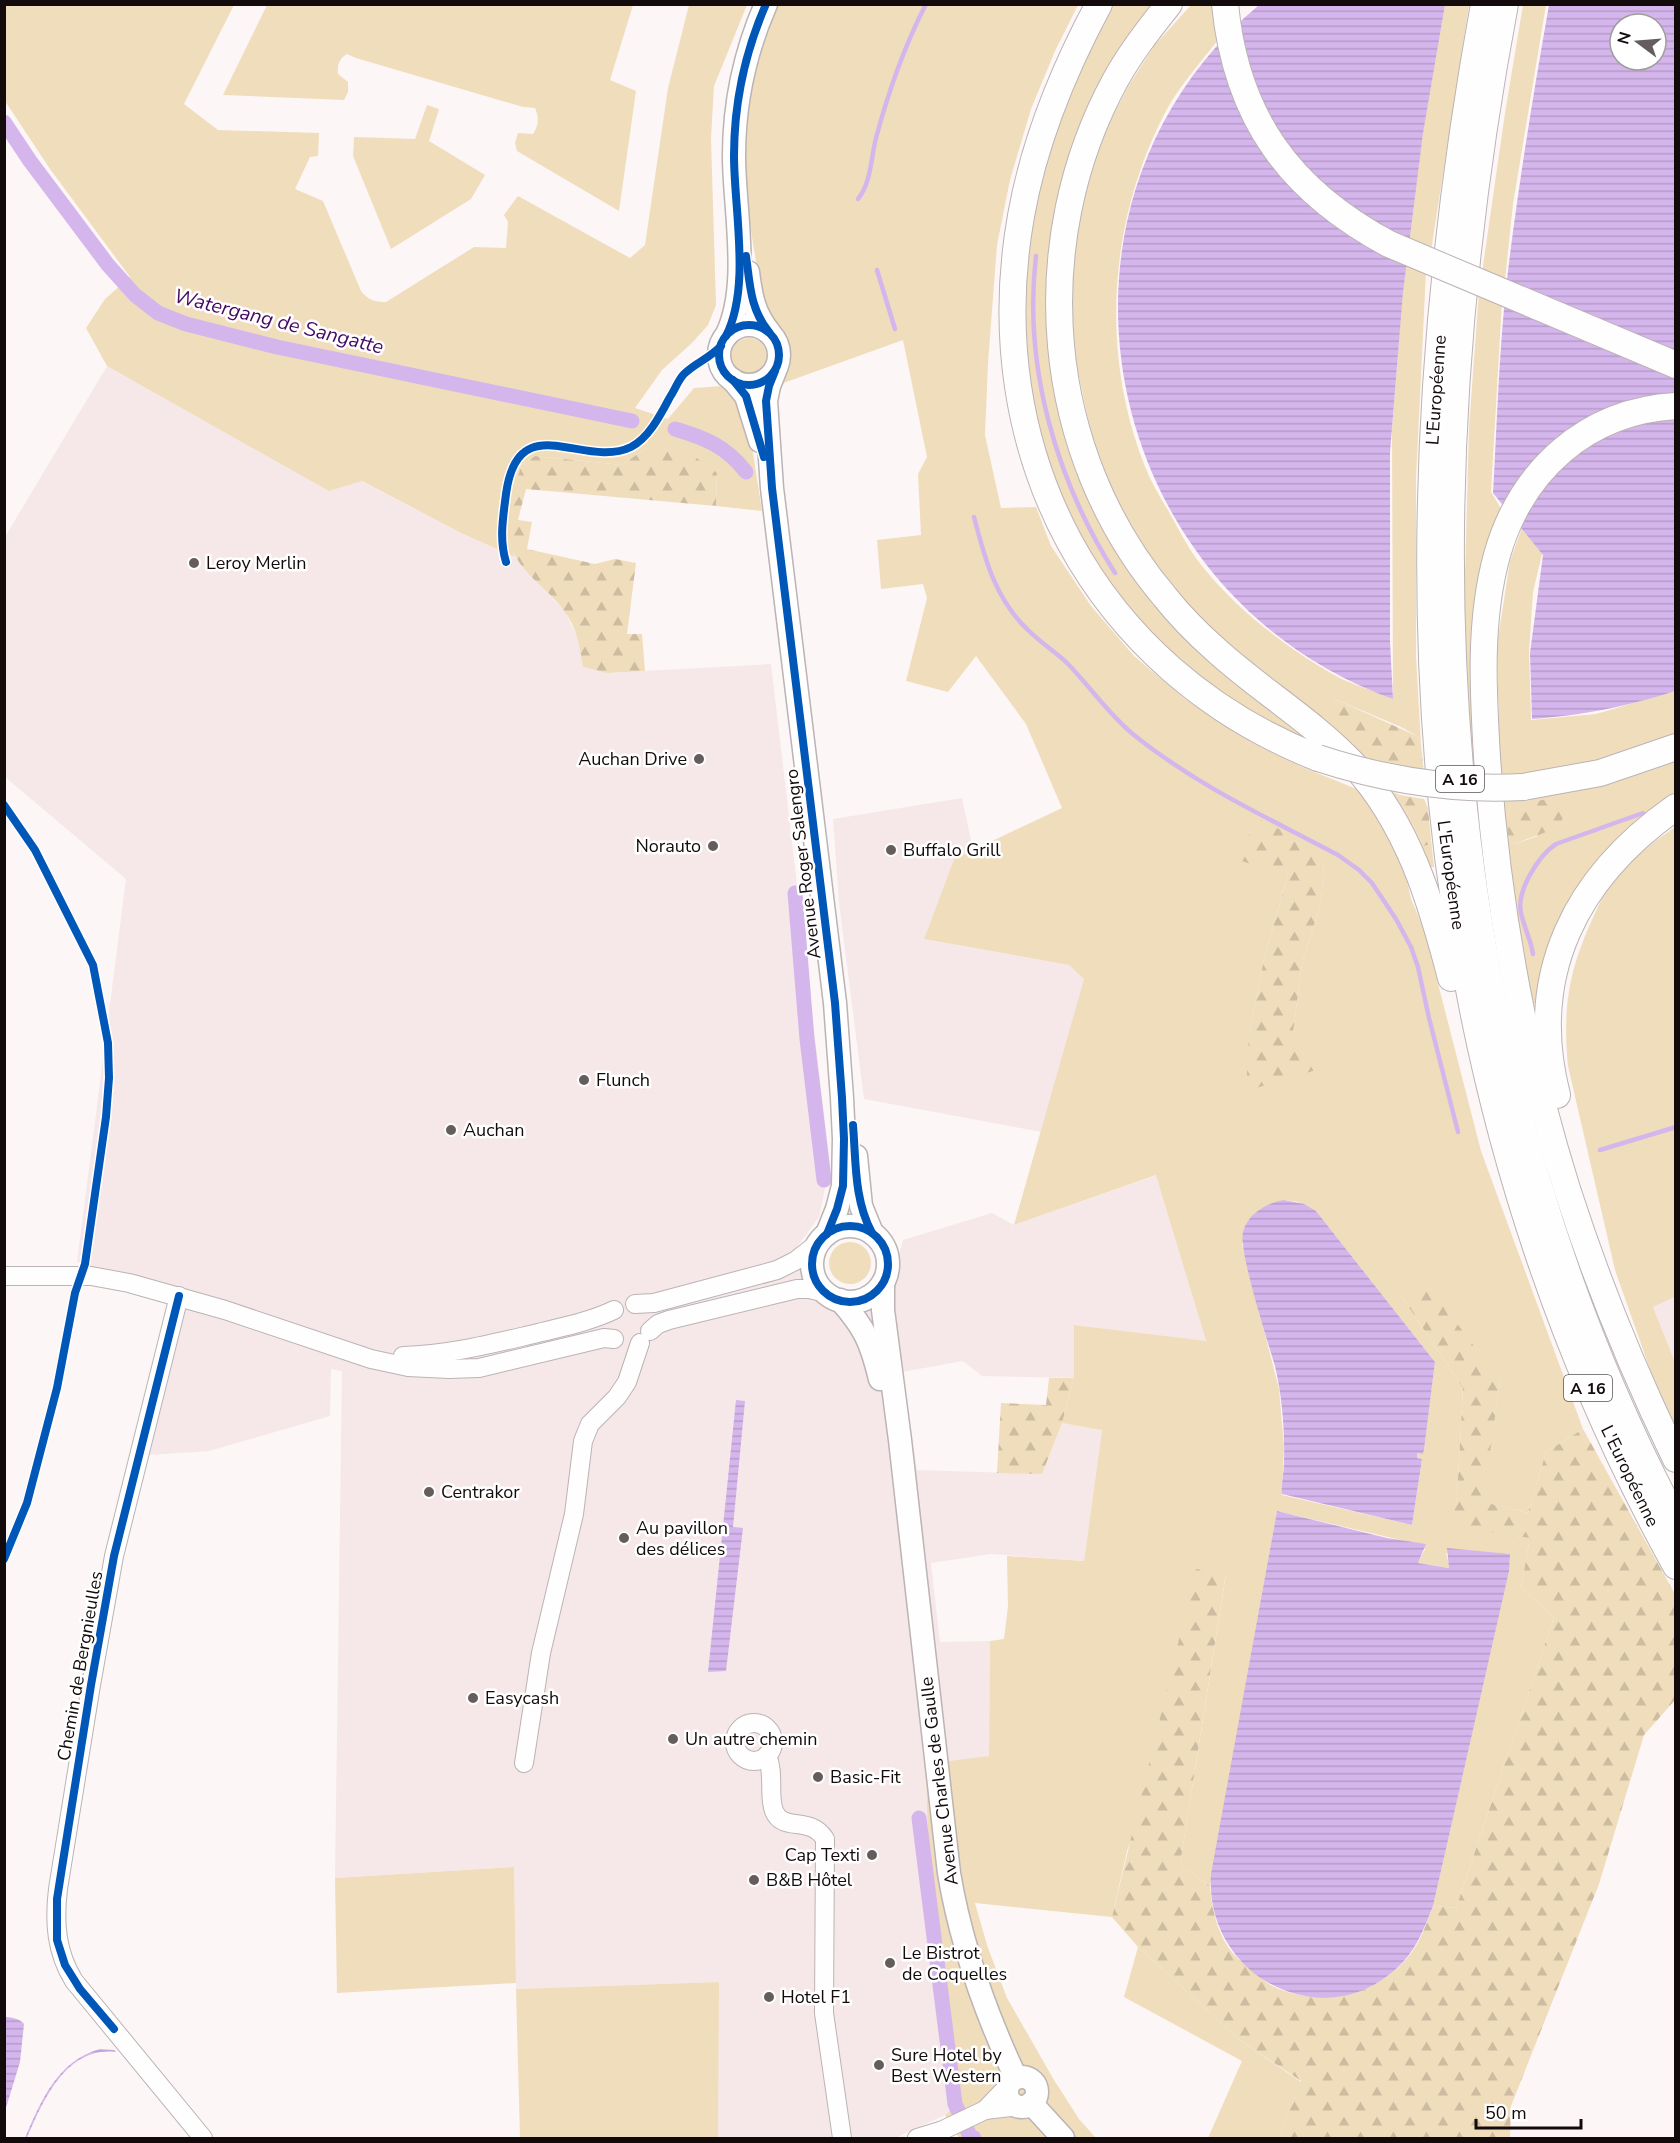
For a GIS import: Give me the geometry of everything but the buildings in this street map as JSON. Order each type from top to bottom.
[{"type":"highway","points":[[1099,4],[1054,99],[1035,159],[1021,218],[1014,271],[1013,335],[1017,382],[1028,436],[1043,484],[1061,527],[1094,582],[1130,628],[1169,668],[1226,711],[1270,737],[1318,758],[1388,778],[1434,786],[1523,787],[1600,773],[1676,747]]},
{"type":"highway","points":[[1169,4],[1128,59],[1104,105],[1083,156],[1069,206],[1059,275],[1059,328],[1065,384],[1081,448],[1098,490],[1119,531],[1151,581],[1218,652],[1339,751],[1359,771],[1390,814],[1413,858],[1431,908],[1455,993],[1485,1121],[1495,1149],[1520,1201]]},
{"type":"highway","points":[[1225,4],[1232,54],[1240,82],[1251,107],[1272,145],[1298,178],[1333,209],[1364,231],[1389,244],[1676,365]]},
{"type":"highway","name":"L'Européenne","points":[[1484,4],[1459,160],[1441,306],[1431,469],[1430,633],[1441,798],[1461,952],[1484,1067],[1520,1201],[1552,1296],[1596,1406],[1639,1497],[1676,1566]]},
{"type":"highway","name":"L'Européenne","points":[[1505,4],[1482,145],[1472,226],[1461,332],[1453,450],[1450,550],[1452,658],[1467,848],[1493,1009],[1517,1114],[1542,1200],[1600,1362],[1626,1421],[1676,1522]]},
{"type":"highway","points":[[1671,1450],[1619,1334],[1578,1221],[1545,1110],[1518,995],[1498,869],[1486,747],[1484,644],[1491,580],[1502,540],[1528,486],[1552,458],[1574,441],[1608,421],[1636,411],[1676,406]]},
{"type":"highway","points":[[1671,1450],[1625,1326],[1577,1168],[1556,1088],[1548,1031],[1554,973],[1565,937],[1581,903],[1615,858],[1676,807]]},
{"type":"main road","points":[[738,212],[736,301],[733,319],[719,351],[720,361],[723,370],[733,380],[742,384],[758,384],[775,371],[779,351],[776,341],[757,316],[752,299],[738,212],[734,157],[738,104],[750,47],[766,4]]},
{"type":"main road","points":[[726,336],[734,329],[744,325],[761,327],[770,333]]},
{"type":"main road","name":"Avenue Roger Salengro","points":[[775,371],[766,401],[772,488],[835,1003],[851,1107],[859,1192],[866,1221],[872,1233]]},
{"type":"main road","name":"Avenue Roger Salengro","points":[[733,380],[748,402],[772,488]]},
{"type":"main road","name":"Avenue Roger Salengro","points":[[822,1238],[842,1193],[843,1177],[843,1113],[835,1003]]},
{"type":"main road","points":[[851,1226],[863,1228],[872,1233],[886,1254],[887,1271],[883,1282],[874,1293],[864,1299],[853,1301],[833,1297],[817,1282],[812,1269],[813,1256],[822,1238],[838,1228],[851,1226]]},
{"type":"main road","name":"Avenue Charles de Gaulle","points":[[883,1282],[882,1301],[952,1889],[974,1976],[1012,2082],[1026,2078],[1034,2083],[1036,2095],[1025,2105]]},
{"type":"main road","name":"Avenue Charles de Gaulle","points":[[833,1297],[858,1321],[870,1342],[903,1474]]},
{"type":"main road","points":[[1025,2105],[1063,2139]]},
{"type":"street","points":[[339,1349],[392,1355],[436,1354],[477,1347],[592,1319],[623,1304],[654,1303],[769,1273],[795,1261],[822,1238]]},
{"type":"street","points":[[4,1276],[90,1276],[129,1282],[269,1324],[339,1349],[399,1365],[460,1369],[488,1366],[604,1338],[630,1346],[645,1337],[658,1324],[669,1320],[797,1289],[809,1289],[833,1297]]},
{"type":"street","name":"Chemin de Bergnieulles","points":[[179,1296],[114,1556],[57,1899],[57,1940],[65,1965],[74,1981],[203,2139]]},
{"type":"street","points":[[524,1763],[541,1653],[574,1514],[583,1441],[590,1424],[622,1390],[651,1324],[644,1308],[635,1304]]},
{"type":"street","points":[[614,1310],[609,1325],[626,1361],[622,1390]]},
{"type":"street","points":[[767,1755],[772,1768],[774,1806],[777,1816],[789,1823],[812,1826],[825,1839],[824,2013],[842,2139]]},
{"type":"street","points":[[916,2139],[951,2127],[979,2113],[1012,2082]]},
{"type":"street","points":[[979,2113],[1025,2105]]},
{"type":"shaded area","points":[[1259,5],[1445,5],[1423,133],[1403,292],[1390,453],[1390,641],[1393,699],[1294,648],[1215,575],[1159,487],[1126,389],[1118,286],[1137,184],[1184,89]]},
{"type":"shaded area","points":[[1549,5],[1675,5],[1675,691],[1605,710],[1532,719],[1530,653],[1543,555],[1493,493],[1507,279]]},
{"type":"shaded area","points":[[107,366],[329,490],[361,481],[461,533],[515,557],[565,612],[579,640],[584,667],[607,673],[771,664],[830,1165],[819,1217],[797,1247],[807,1295],[826,1301],[839,1309],[866,1310],[888,1296],[903,1240],[992,1213],[1014,1225],[1157,1175],[1206,1342],[1075,1325],[1074,1378],[982,1376],[963,1361],[902,1372],[917,1470],[1042,1474],[1062,1423],[1102,1429],[1084,1561],[991,1554],[931,1563],[940,1642],[990,1641],[989,1757],[926,1764],[928,1850],[959,2103],[945,2115],[895,2138],[718,2138],[718,1982],[516,1989],[514,1867],[335,1878],[342,1371],[331,1369],[330,1416],[209,1451],[133,1456],[170,1305],[77,1262],[126,879],[5,777],[5,537]]},
{"type":"shaded area","points":[[962,798],[973,850],[954,859],[924,939],[1070,965],[1084,979],[1042,1132],[864,1099],[839,903],[833,819]]},
{"type":"shaded area","points":[[1284,1200],[1304,1204],[1316,1211],[1435,1362],[1424,1450],[1423,1454],[1417,1453],[1417,1458],[1422,1459],[1412,1525],[1282,1494],[1284,1438],[1280,1389],[1249,1276],[1243,1232],[1249,1219],[1259,1210]]},
{"type":"shaded area","points":[[1675,1296],[1675,1362],[1653,1307]]},
{"type":"shaded area","points":[[736,1400],[745,1401],[733,1527],[743,1528],[726,1671],[708,1672]]},
{"type":"shaded area","points":[[1277,1511],[1387,1538],[1426,1544],[1418,1563],[1449,1568],[1447,1548],[1510,1554],[1509,1571],[1433,1906],[1417,1943],[1403,1962],[1373,1985],[1341,1996],[1308,1997],[1277,1987],[1249,1969],[1228,1943],[1214,1911],[1211,1874]]},
{"type":"shaded area","points":[[5,2017],[16,2019],[24,2024],[20,2062],[5,2111]]},
{"type":"shaded area","points":[[100,2049],[116,2052],[98,2052],[70,2067],[49,2093],[25,2138],[52,2084],[72,2063]]},
{"type":"green space","points":[[4,5],[234,5],[184,104],[218,130],[319,133],[318,156],[310,157],[295,189],[323,201],[361,291],[372,300],[386,302],[474,247],[506,248],[508,222],[504,215],[518,196],[630,258],[645,245],[668,88],[689,5],[747,5],[714,86],[711,138],[716,305],[708,325],[662,370],[635,408],[668,419],[694,388],[722,386],[736,399],[751,440],[762,511],[716,506],[717,473],[646,448],[622,465],[535,456],[521,465],[509,540],[515,557],[461,533],[362,481],[329,491],[107,366],[86,328],[105,299],[130,277],[50,169],[5,101]]},
{"type":"green space","points":[[267,5],[633,5],[610,80],[636,91],[619,211],[517,151],[515,143],[518,133],[533,134],[536,128],[538,118],[535,108],[523,107],[347,54],[340,60],[338,68],[338,74],[348,82],[348,92],[344,100],[223,95]]},
{"type":"green space","points":[[777,5],[1078,5],[1055,51],[1031,109],[1010,180],[997,245],[985,435],[1001,508],[1036,507],[1051,546],[1091,606],[1134,656],[1185,699],[1255,744],[1302,767],[1359,790],[1399,846],[1411,899],[1424,929],[1481,1151],[1583,1429],[1546,1452],[1528,1513],[1482,1502],[1500,1381],[1402,1297],[1463,1388],[1457,1497],[1452,1526],[1530,1538],[1521,1587],[1554,1617],[1456,1908],[1433,1906],[1510,1560],[1446,1553],[1450,1568],[1418,1563],[1425,1549],[1405,1541],[1277,1511],[1210,1886],[1180,1865],[1226,1574],[1127,1851],[1112,1917],[975,1903],[987,1945],[1007,1998],[1054,2080],[1079,2119],[1096,2138],[959,2138],[945,2115],[959,2103],[928,1850],[926,1764],[989,1756],[990,1641],[1004,1639],[1008,1606],[1007,1556],[1084,1561],[1102,1430],[1062,1423],[1074,1378],[1074,1325],[1206,1341],[1156,1175],[1014,1225],[1084,979],[1069,965],[924,939],[954,859],[1062,808],[1026,724],[976,656],[948,692],[906,681],[927,598],[923,584],[881,589],[877,540],[921,535],[918,474],[927,457],[903,340],[778,385],[787,369],[789,352],[783,333],[765,317],[744,188],[744,124],[752,74]],"holes":[[[1324,864],[1321,902],[1302,964],[1293,1033],[1249,1034],[1264,959],[1288,875]],[[1284,1200],[1298,1202],[1316,1211],[1435,1362],[1424,1450],[1423,1454],[1417,1453],[1417,1458],[1422,1459],[1412,1525],[1282,1495],[1284,1446],[1279,1389],[1242,1244]]]},
{"type":"green space","points":[[1109,5],[1156,5],[1126,48],[1050,297],[1116,543],[1324,753],[1284,737],[1163,654],[1072,535],[1029,417],[1018,309],[1037,179],[1052,131]]},
{"type":"green space","points":[[1191,5],[1217,5],[1218,40],[1167,109],[1147,152],[1132,197],[1122,244],[1117,291],[1117,338],[1122,385],[1133,432],[1149,476],[1184,540],[1202,566],[1231,598],[1283,642],[1320,667],[1351,683],[1393,698],[1392,430],[1405,260],[1426,271],[1416,479],[1416,657],[1421,744],[1417,736],[1401,727],[1337,700],[1332,705],[1332,717],[1381,765],[1362,763],[1179,600],[1131,531],[1094,448],[1075,357],[1070,312],[1072,260],[1080,213],[1090,173],[1105,131],[1129,85],[1154,46]]},
{"type":"green space","points":[[1445,5],[1469,5],[1431,251],[1408,242],[1420,146]]},
{"type":"green space","points":[[1523,5],[1546,5],[1513,204],[1505,280],[1482,273]]},
{"type":"green space","points":[[427,105],[439,109],[429,141],[485,175],[471,199],[391,249],[353,156],[354,137],[415,139]]},
{"type":"green space","points":[[1479,291],[1502,301],[1491,492],[1503,512],[1478,762],[1470,762],[1464,613],[1469,428]]},
{"type":"green space","points":[[749,338],[762,343],[767,356],[762,369],[749,374],[736,369],[731,356],[736,343]]},
{"type":"green space","points":[[646,448],[687,451],[717,473],[716,506],[526,489],[518,520],[532,522],[527,549],[595,564],[615,559],[636,563],[627,634],[642,634],[645,671],[607,673],[583,667],[577,638],[568,617],[519,562],[510,543],[509,535],[512,504],[521,465],[535,456],[622,465]]},
{"type":"green space","points":[[1522,528],[1543,550],[1533,592],[1529,652],[1531,720],[1596,714],[1675,691],[1675,736],[1662,743],[1553,773],[1500,778],[1497,645],[1510,561]]},
{"type":"green space","points":[[1337,700],[1417,736],[1421,744],[1424,774],[1381,765],[1372,760],[1336,726],[1332,717],[1332,705]]},
{"type":"green space","points":[[1675,760],[1675,798],[1636,827],[1541,1003],[1528,1003],[1498,799],[1595,786],[1649,771]],"holes":[[[1511,806],[1538,836],[1515,844],[1509,841],[1506,820]]]},
{"type":"green space","points":[[1386,789],[1400,795],[1395,796],[1408,814],[1423,846],[1428,845],[1431,840],[1434,867],[1425,867]]},
{"type":"green space","points":[[1394,796],[1424,799],[1428,808],[1431,840],[1428,845],[1423,846],[1408,814]]},
{"type":"green space","points":[[1563,796],[1567,799],[1566,810],[1557,825],[1542,834],[1515,844],[1509,841],[1506,820],[1511,806]]},
{"type":"green space","points":[[1261,820],[1315,847],[1324,864],[1321,902],[1302,964],[1293,1033],[1316,1070],[1246,1091],[1249,1034],[1264,959],[1288,875],[1231,858]]},
{"type":"green space","points":[[1675,827],[1676,1296],[1653,1307],[1675,1362],[1675,1431],[1652,1375],[1615,1270],[1568,1066],[1566,1023],[1574,967],[1609,884],[1636,857]]},
{"type":"green space","points":[[850,1242],[865,1248],[871,1263],[865,1278],[850,1284],[835,1278],[829,1263],[835,1248]]},
{"type":"green space","points":[[1423,1278],[1500,1381],[1483,1502],[1528,1513],[1546,1452],[1583,1429],[1675,1594],[1675,1700],[1644,1735],[1599,1884],[1511,2106],[1510,2138],[1279,2138],[1301,2081],[1241,2041],[1138,1947],[1112,1917],[1196,1569],[1226,1573],[1180,1865],[1210,1886],[1213,1910],[1230,1950],[1272,1986],[1291,1993],[1310,1996],[1329,1997],[1348,1994],[1384,1979],[1399,1967],[1419,1941],[1433,1906],[1456,1908],[1554,1617],[1521,1587],[1530,1538],[1451,1527],[1457,1497],[1463,1388],[1402,1297]]},
{"type":"green space","points":[[1049,1378],[1074,1378],[1062,1423],[1042,1474],[997,1473],[1001,1403],[1046,1405]]},
{"type":"green space","points":[[514,1867],[516,1983],[337,1993],[335,1878]]},
{"type":"green space","points":[[1138,1947],[1241,2041],[1301,2082],[1279,2138],[1208,2138],[1242,2061],[1124,1997]]},
{"type":"green space","points":[[719,1982],[718,2138],[520,2138],[516,1989]]},
{"type":"waterway","points":[[858,199],[866,186],[876,138],[891,87],[926,4]]},
{"type":"waterway","name":"Watergang de Sangatte","points":[[4,122],[30,161],[108,265],[135,295],[158,313],[186,324],[277,347],[632,421]]},
{"type":"waterway","points":[[1036,256],[1033,297],[1035,339],[1048,421],[1076,500],[1115,573]]},
{"type":"waterway","points":[[877,270],[895,329]]},
{"type":"waterway","points":[[675,429],[723,449],[746,472]]},
{"type":"waterway","points":[[974,517],[987,563],[1007,605],[1037,639],[1066,662],[1125,727],[1182,770],[1338,855],[1372,883],[1396,919],[1411,947],[1418,967],[1458,1132]]},
{"type":"waterway","points":[[1533,954],[1520,904],[1525,884],[1543,856],[1556,844],[1643,813]]},
{"type":"waterway","points":[[795,893],[807,1039],[824,1180]]},
{"type":"waterway","points":[[1600,1150],[1676,1127]]},
{"type":"waterway","points":[[919,1818],[955,2104],[970,2136],[974,2138]]},
{"type":"cycle path","points":[[726,336],[734,316],[740,271],[734,156],[736,117],[747,59],[766,4]]},
{"type":"cycle path","points":[[746,256],[754,305],[769,332]]},
{"type":"cycle path","points":[[749,325],[766,330],[774,338],[779,355],[774,372],[766,380],[749,385],[732,380],[724,372],[719,355],[724,338],[732,330],[749,325]]},
{"type":"cycle path","points":[[506,562],[502,537],[506,494],[513,467],[524,452],[538,446],[555,446],[593,452],[613,452],[631,447],[654,425],[684,374],[721,346]]},
{"type":"cycle path","points":[[775,371],[766,401],[772,488],[835,1003],[842,1098],[843,1186],[827,1234]]},
{"type":"cycle path","points":[[733,380],[746,396],[764,457]]},
{"type":"cycle path","points":[[4,805],[35,850],[93,965],[108,1043],[109,1078],[106,1117],[85,1264],[75,1293],[57,1388],[27,1503],[4,1559]]},
{"type":"cycle path","points":[[853,1125],[859,1194],[872,1233]]},
{"type":"cycle path","points":[[850,1226],[864,1229],[877,1237],[885,1250],[888,1264],[885,1278],[877,1291],[864,1299],[850,1302],[836,1299],[823,1291],[815,1278],[812,1264],[815,1250],[823,1237],[836,1229],[850,1226]]},
{"type":"cycle path","points":[[114,2029],[80,1989],[65,1965],[57,1940],[57,1899],[114,1556],[179,1296]]},
{"type":"place","name":"Leroy Merlin","points":[[194,563]]},
{"type":"place","name":"Auchan Drive","points":[[699,759]]},
{"type":"place","name":"Norauto","points":[[713,846]]},
{"type":"place","name":"Buffalo Grill","points":[[891,850]]},
{"type":"place","name":"Flunch","points":[[584,1080]]},
{"type":"place","name":"Auchan","points":[[451,1130]]},
{"type":"place","name":"Centrakor","points":[[429,1492]]},
{"type":"place","name":"Au pavillon des délices","points":[[624,1538]]},
{"type":"place","name":"Easycash","points":[[473,1698]]},
{"type":"place","name":"Un autre chemin","points":[[673,1739]]},
{"type":"place","name":"Basic-Fit","points":[[818,1777]]},
{"type":"place","name":"Cap Texti","points":[[872,1855]]},
{"type":"place","name":"B&B Hôtel","points":[[754,1880]]},
{"type":"place","name":"Le Bistrot de Coquelles","points":[[890,1963]]},
{"type":"place","name":"Hotel F1","points":[[769,1997]]},
{"type":"place","name":"Sure Hotel by Best Western","points":[[879,2065]]}]
